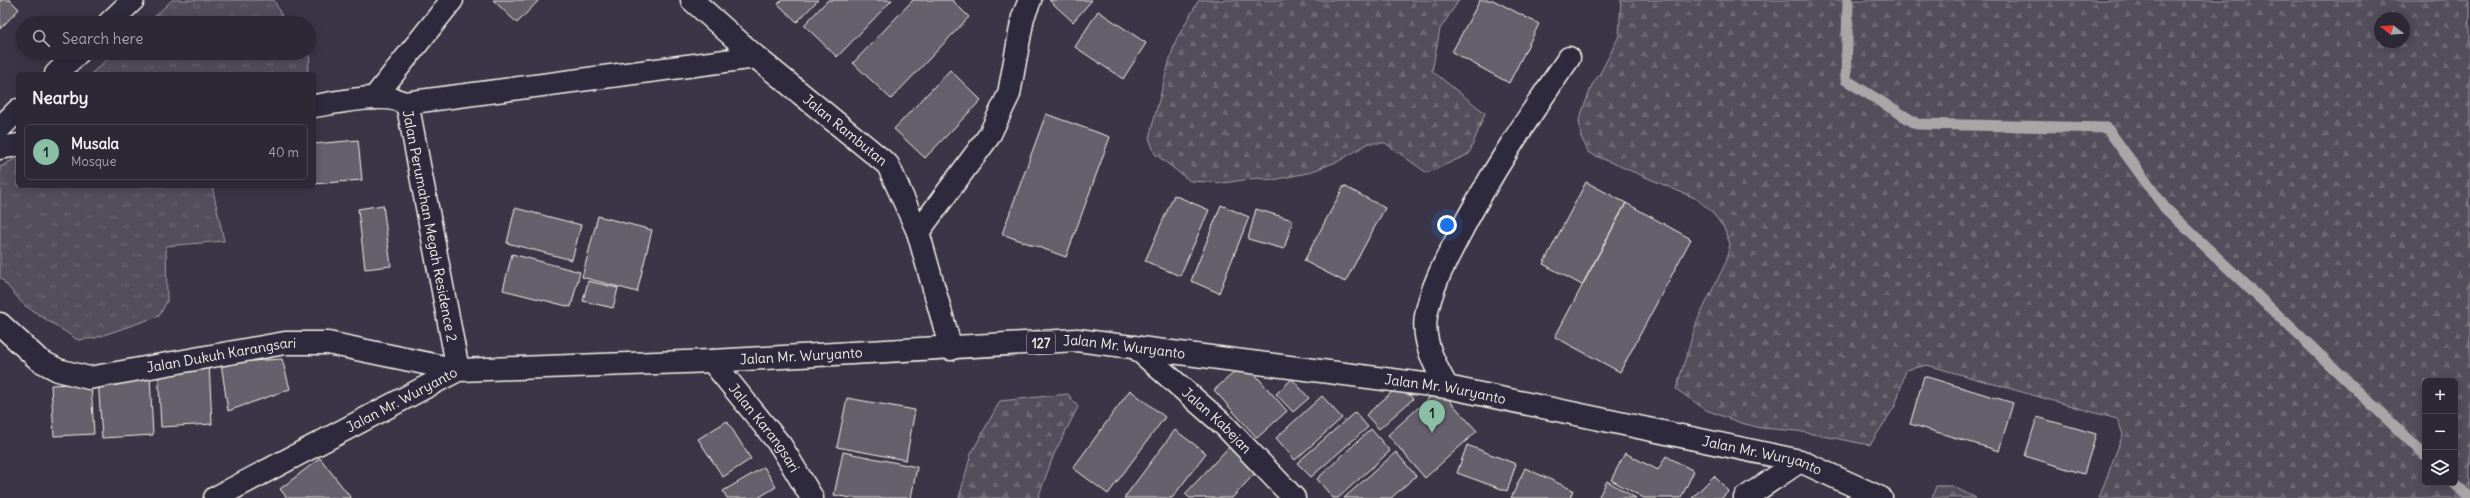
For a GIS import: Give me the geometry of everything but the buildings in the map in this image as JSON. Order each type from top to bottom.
[{"type":"street","points":[[116,16],[133,0]]},
{"type":"street","points":[[374,98],[452,0]]},
{"type":"street","name":"Jalan Rambutan","points":[[692,0],[756,57],[888,165],[918,232],[952,349]]},
{"type":"street","points":[[918,232],[989,136],[1009,94],[1022,17],[1030,0]]},
{"type":"street","points":[[405,103],[756,57]]},
{"type":"street","points":[[1447,387],[1436,369],[1429,351],[1427,330],[1426,317],[1437,278],[1474,205],[1529,115],[1569,58]]},
{"type":"street","points":[[58,72],[71,60]]},
{"type":"street","name":"Jalan Perumahan Megah Residence 2","points":[[316,106],[374,98],[399,99],[408,107],[458,370]]},
{"type":"street","points":[[0,128],[16,112]]},
{"type":"street","points":[[0,148],[16,145]]},
{"type":"street","name":"Jalan Dukuh Karangsari","points":[[0,324],[39,360],[58,370],[89,378],[285,343],[328,343],[458,370]]},
{"type":"street","name":"Jalan Mr. Wuryanto","points":[[215,498],[458,370],[712,361],[952,349],[1077,340],[1447,387],[1800,461],[1881,498]]},
{"type":"street","name":"Jalan Kabejan","points":[[1135,347],[1225,426],[1294,498]]},
{"type":"street","name":"Jalan Karangsari","points":[[712,361],[781,446],[812,498]]},
{"type":"street","points":[[1745,498],[1800,461]]},
{"type":"green space","points":[[172,0],[274,0],[282,16],[155,16]]},
{"type":"green space","points":[[1199,0],[1459,0],[1440,29],[1432,71],[1485,113],[1469,154],[1427,173],[1385,143],[1369,143],[1339,161],[1307,173],[1273,180],[1257,178],[1224,183],[1190,181],[1155,154],[1149,138],[1177,38]]},
{"type":"green space","points":[[1621,0],[2470,0],[2470,498],[2099,498],[2123,434],[2117,419],[1927,365],[1906,370],[1895,406],[1870,445],[1797,431],[1761,428],[1741,423],[1706,410],[1676,389],[1697,321],[1726,262],[1730,244],[1724,228],[1712,212],[1697,199],[1589,153],[1581,137],[1579,120],[1592,85],[1602,70],[1619,36]]},
{"type":"green space","points":[[106,60],[310,60],[307,72],[93,72]]},
{"type":"green space","points":[[16,158],[16,188],[212,188],[224,241],[166,246],[167,301],[159,316],[95,338],[78,340],[24,305],[0,277],[0,167]]},
{"type":"green space","points":[[1068,394],[1078,407],[1054,454],[1038,498],[959,498],[971,454],[1000,401]]},
{"type":"green space","points":[[1936,486],[1952,486],[1976,498],[1932,498]]},
{"type":"waterway","points":[[1848,0],[1846,80],[1917,124],[2107,128],[2165,208],[2422,452]]},
{"type":"waterway","points":[[2457,486],[2470,498]]},
{"type":"place","name":"Musala","points":[[1432,433]]}]
